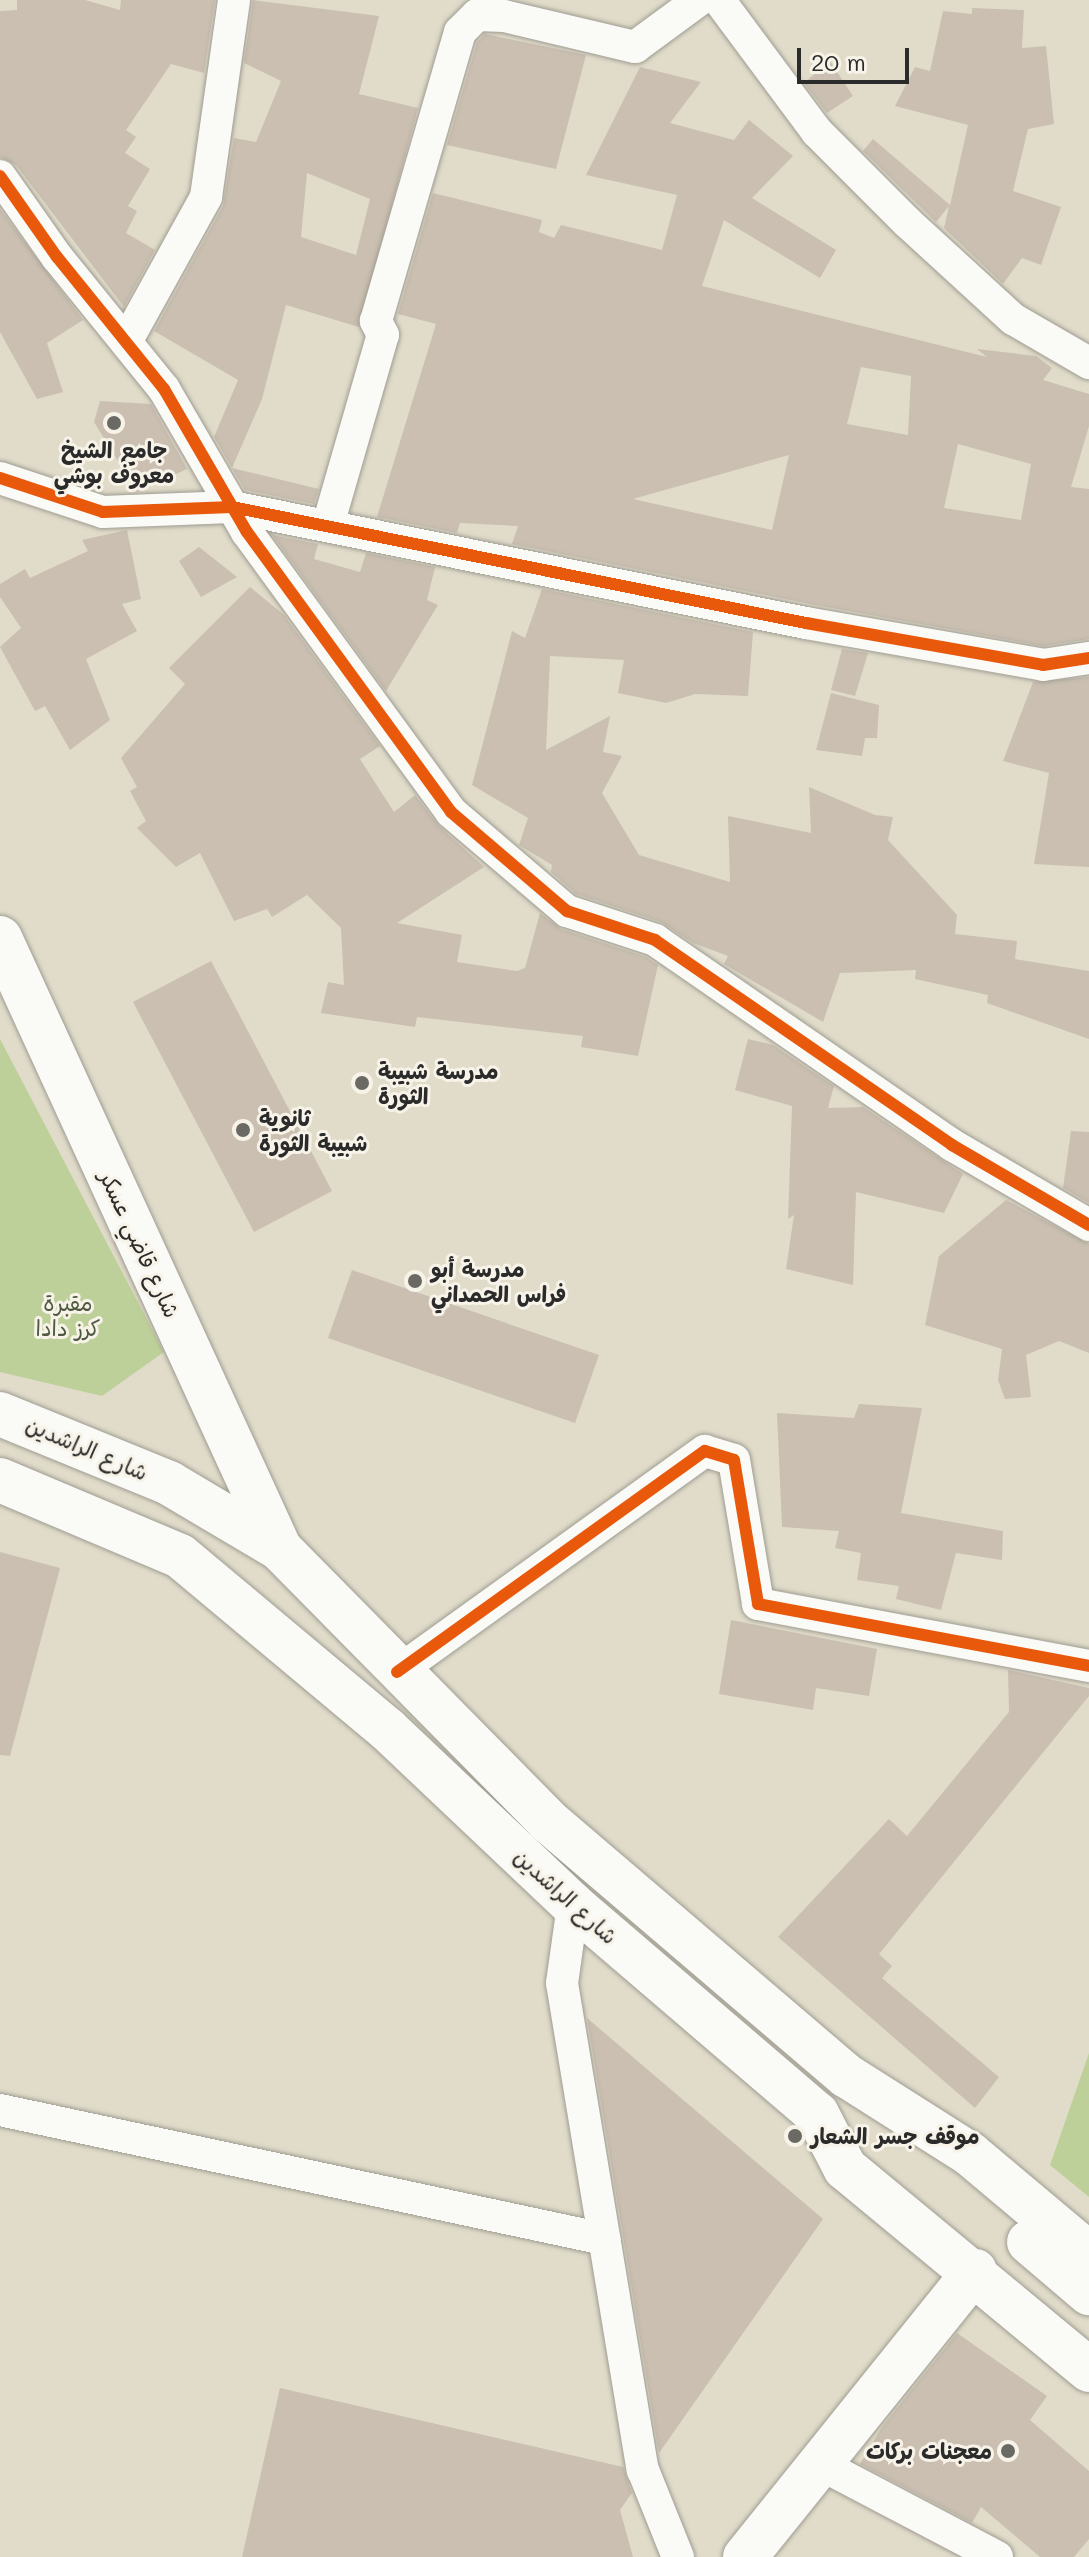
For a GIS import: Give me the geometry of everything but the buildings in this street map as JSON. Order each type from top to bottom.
[{"type":"main road","name":"شارع قاضي عسكر","points":[[0,938],[280,1549]]},
{"type":"main road","name":"شارع الراشدين","points":[[0,1414],[169,1483],[280,1549],[397,1672],[547,1820],[847,2076],[970,2154],[1089,2254]]},
{"type":"main road","name":"شارع الراشدين","points":[[0,1480],[180,1556],[388,1730],[573,1905],[817,2114],[845,2168],[975,2271],[1089,2370]]},
{"type":"main road","points":[[847,2076],[1089,2293]]},
{"type":"main road","points":[[817,2114],[1089,2329]]},
{"type":"main road","points":[[745,2557],[975,2271]]},
{"type":"street","points":[[126,342],[206,197],[234,0]]},
{"type":"street","points":[[328,525],[383,335],[376,321],[404,215],[414,205],[460,32],[477,15],[504,16],[635,47],[699,0]]},
{"type":"street","points":[[719,0],[817,132],[907,222],[1013,319],[1089,363]]},
{"type":"street","points":[[0,176],[164,389],[232,507],[451,812],[567,911],[655,940],[952,1145],[1089,1225]]},
{"type":"street","points":[[0,478],[103,512],[232,507],[806,623],[1028,662],[1089,658]]},
{"type":"street","points":[[397,1672],[705,1451],[734,1460],[758,1604],[1089,1666]]},
{"type":"street","points":[[573,1905],[562,1983],[643,2470],[678,2557]]},
{"type":"street","points":[[0,2110],[604,2239]]},
{"type":"street","points":[[820,2464],[997,2557]]},
{"type":"green space","name":"مقبرة كرز دادا","points":[[0,1039],[164,1352],[102,1396],[0,1372]]},
{"type":"green space","points":[[1089,2053],[1089,2197],[1050,2165]]},
{"type":"cycle path","points":[[0,176],[57,257],[164,389],[247,532],[451,812],[567,911],[655,940],[952,1145],[1089,1225]]},
{"type":"cycle path","points":[[0,478],[103,512],[232,507],[806,623],[1043,665],[1089,658]]},
{"type":"cycle path","points":[[397,1672],[705,1451],[734,1460],[758,1604],[1089,1666]]},
{"type":"place","name":"جامع الشيخ معروف بوشي","points":[[114,423]]},
{"type":"place","name":"مدرسة شبيبة الثورة","points":[[362,1083]]},
{"type":"place","name":"ثانوية شبيبة الثورة","points":[[243,1130]]},
{"type":"place","name":"مدرسة أبو فراس الحمداني","points":[[415,1281]]},
{"type":"place","name":"موقف جسر الشعار","points":[[795,2136]]},
{"type":"place","name":"معجنات بركات","points":[[1008,2451]]}]
